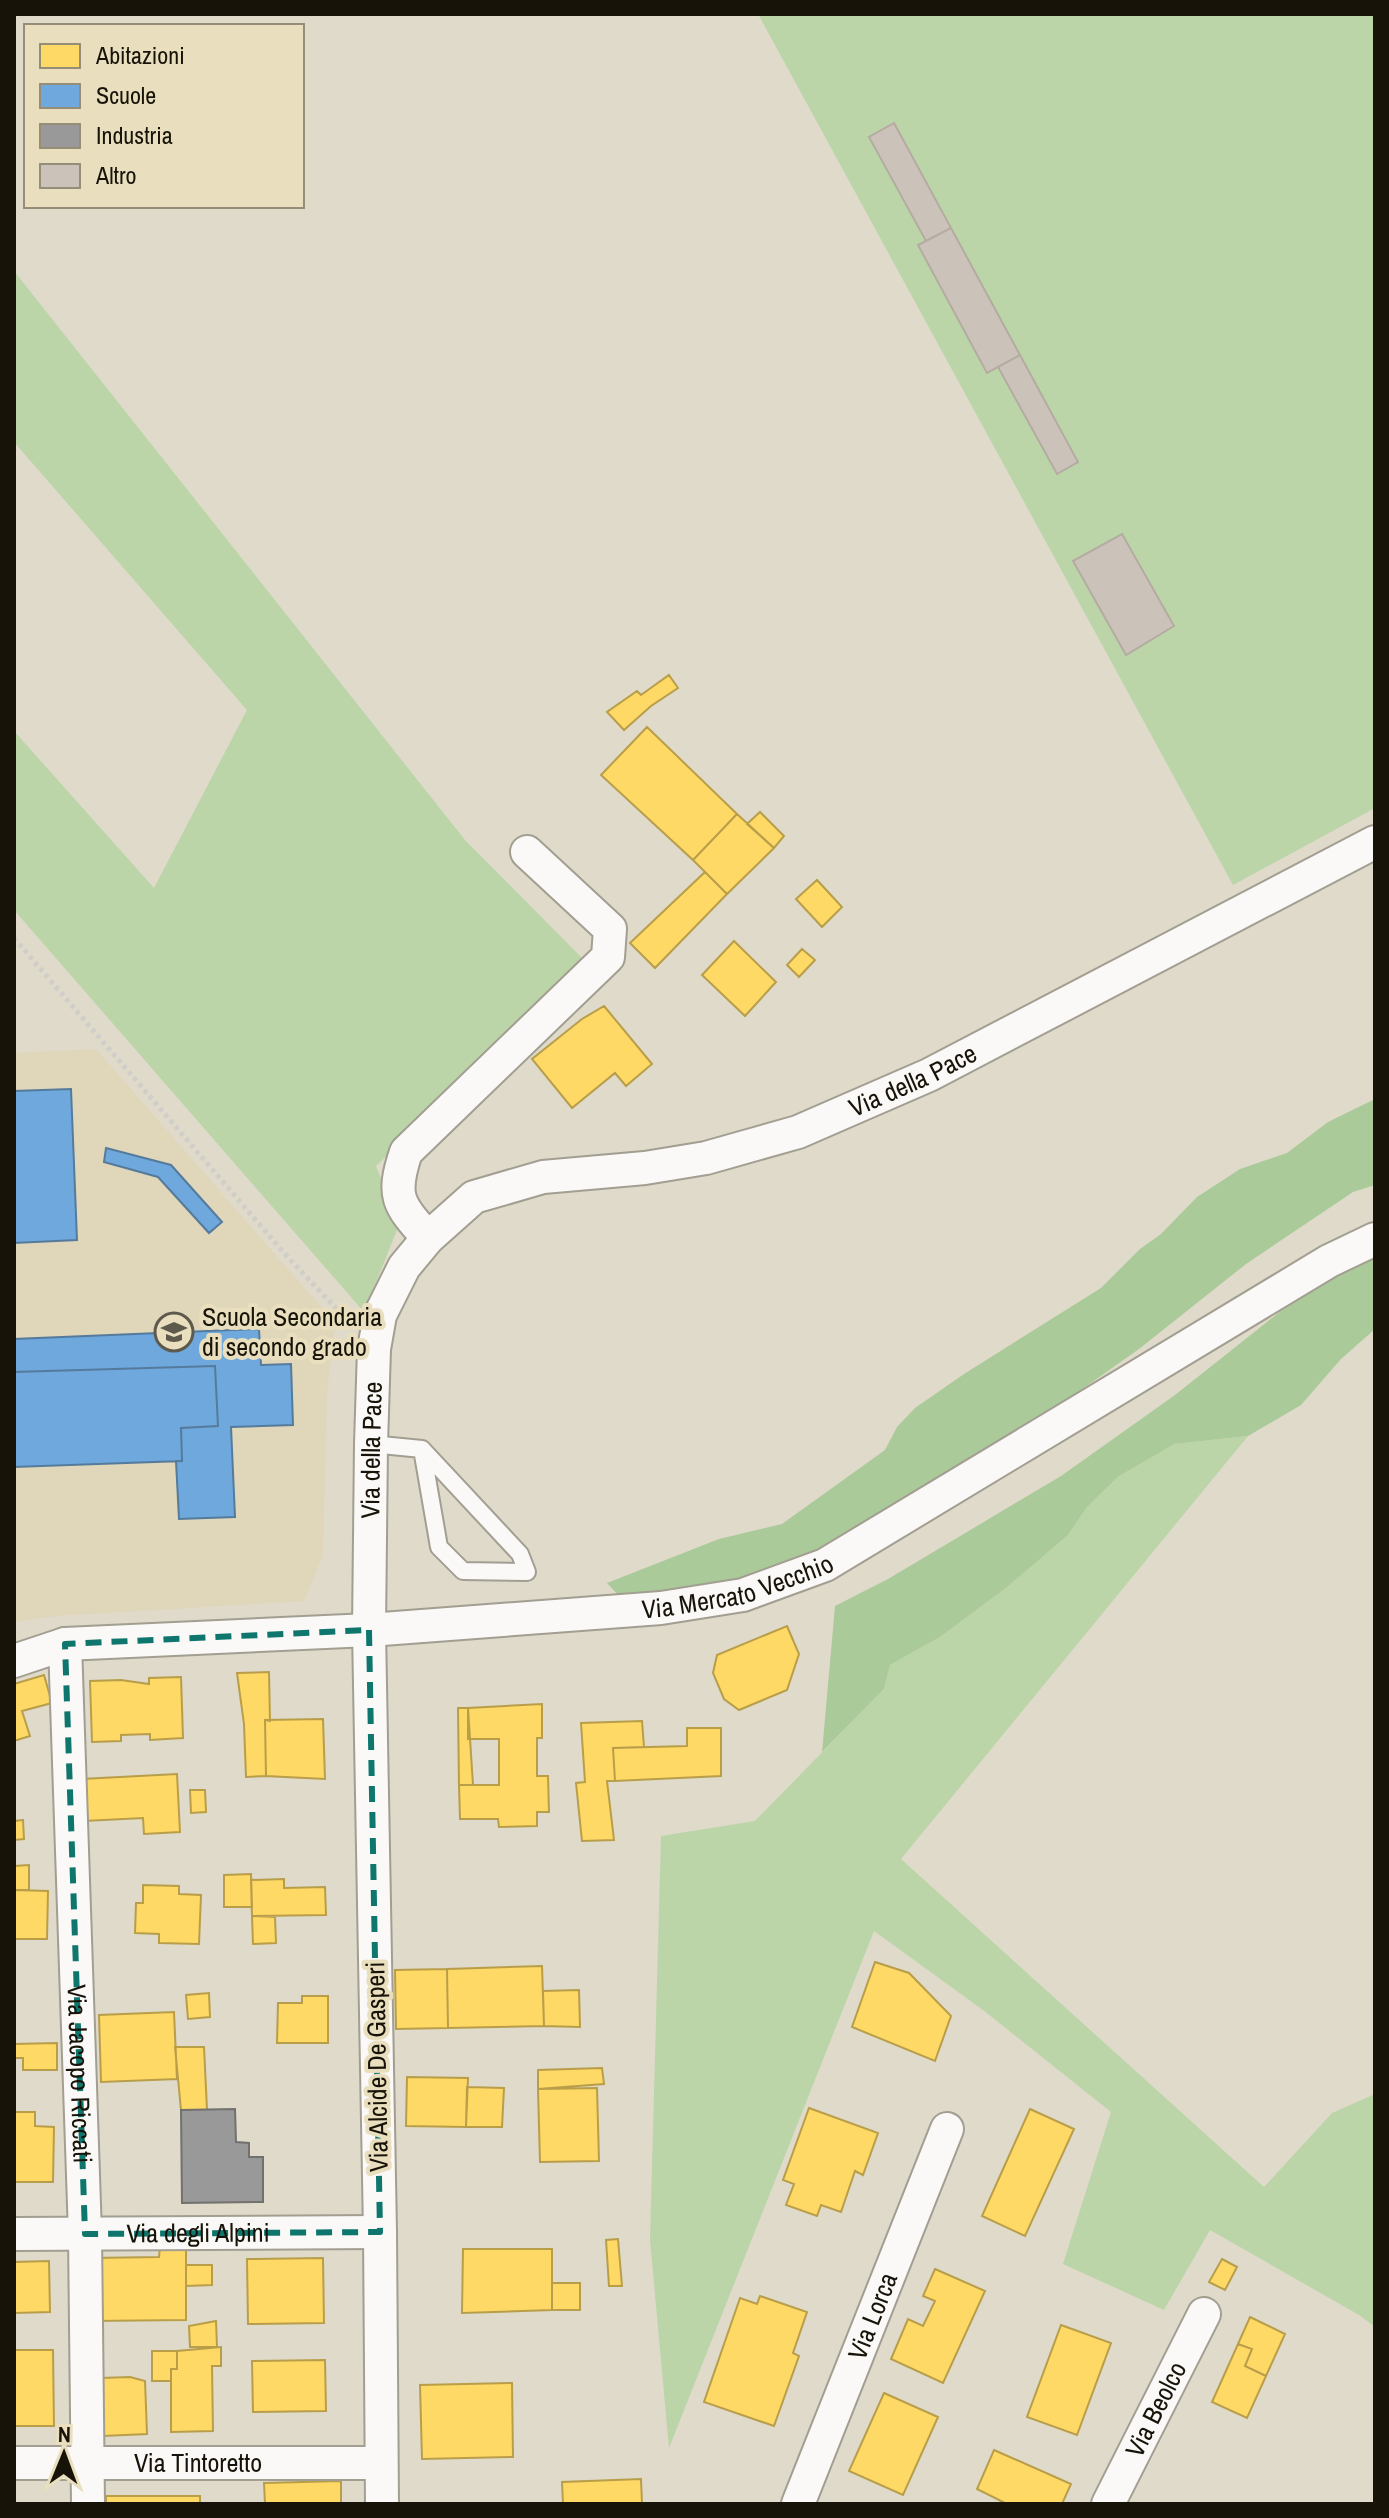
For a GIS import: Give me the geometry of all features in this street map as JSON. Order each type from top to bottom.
[{"type":"street","name":"Via della Pace","points":[[369,1630],[374,1349],[380,1315],[404,1267],[428,1238],[474,1197],[543,1177],[645,1168],[706,1158],[798,1132],[929,1075],[1375,842]]},
{"type":"street","points":[[428,1238],[403,1211],[397,1180],[406,1152],[608,957],[610,929],[527,852]]},
{"type":"street","name":"Via Mercato Vecchio","points":[[14,1661],[65,1644],[369,1630],[661,1608],[743,1595],[825,1565],[1329,1261],[1375,1239]]},
{"type":"street","name":"Via Alcide De Gasperi","points":[[369,1630],[382,2504]]},
{"type":"street","name":"Via Jacopo Riccati","points":[[65,1644],[85,2234],[88,2504]]},
{"type":"street","name":"Via Lorca","points":[[798,2504],[947,2129]]},
{"type":"street","name":"Via degli Alpini","points":[[14,2234],[380,2232]]},
{"type":"street","name":"Via Beolco","points":[[1108,2504],[1204,2314]]},
{"type":"street","name":"Via Tintoretto","points":[[14,2463],[381,2463]]},
{"type":"lane","points":[[371,1444],[422,1449],[520,1554],[527,1572],[463,1571],[439,1547],[422,1449]]},
{"type":"path","points":[[14,938],[284,1253],[374,1349]]},
{"type":"highlighted area","points":[[369,1630],[380,2232],[85,2234],[65,1644]]},
{"type":"shaded area","name":"Scuola Secondaria di secondo grado","points":[[96,1049],[335,1323],[327,1392],[323,1555],[304,1601],[56,1616],[14,1622],[14,1053]]},
{"type":"green space","points":[[758,14],[1375,14],[1375,808],[1233,885]]},
{"type":"green space","points":[[14,271],[465,840],[588,964],[376,1166],[399,1225],[364,1312],[14,910],[14,731],[154,888],[247,710],[14,442]]},
{"type":"green space","points":[[1375,1099],[1375,1185],[1353,1192],[1246,1264],[1139,1349],[1030,1426],[860,1527],[755,1580],[713,1590],[620,1597],[607,1583],[719,1539],[782,1524],[885,1450],[897,1427],[915,1408],[1101,1288],[1197,1197],[1240,1169],[1287,1153],[1328,1122]]},
{"type":"green space","points":[[1375,1248],[1375,1329],[1341,1359],[1301,1405],[1248,1436],[1174,1444],[1119,1476],[1087,1507],[1068,1535],[1006,1588],[940,1637],[890,1665],[884,1689],[822,1752],[835,1606],[888,1579],[1061,1476],[1175,1395],[1282,1310]]},
{"type":"green space","points":[[1248,1436],[901,1859],[1264,2187],[1332,2113],[1375,2094],[1375,2327],[1210,2230],[1164,2310],[1063,2264],[1111,2112],[983,2010],[874,1931],[669,2448],[650,2240],[661,1836],[755,1821],[884,1689],[890,1665],[940,1637],[1006,1588],[1068,1535],[1087,1507],[1119,1476],[1174,1444]]},
{"type":"building: Abitazioni","points":[[669,675],[678,688],[624,730],[607,712],[637,691],[641,695]]},
{"type":"building: Abitazioni","points":[[647,727],[737,814],[693,860],[601,775]]},
{"type":"building: Abitazioni","points":[[760,812],[784,836],[774,848],[747,824]]},
{"type":"building: Abitazioni","points":[[737,814],[774,848],[727,894],[693,860]]},
{"type":"building: Abitazioni","points":[[705,872],[727,894],[655,968],[630,943]]},
{"type":"building: Abitazioni","points":[[817,880],[842,907],[822,927],[796,899]]},
{"type":"building: Abitazioni","points":[[734,941],[776,982],[745,1016],[702,975]]},
{"type":"building: Abitazioni","points":[[802,949],[815,960],[799,977],[787,965]]},
{"type":"building: Abitazioni","points":[[604,1006],[652,1064],[626,1086],[615,1073],[572,1108],[532,1059],[582,1019]]},
{"type":"building: Abitazioni","points":[[787,1626],[799,1654],[787,1690],[739,1710],[724,1699],[713,1673],[717,1655]]},
{"type":"building: Abitazioni","points":[[269,1672],[270,1721],[265,1720],[266,1776],[246,1777],[244,1724],[237,1673]]},
{"type":"building: Abitazioni","points":[[44,1675],[52,1703],[22,1711],[30,1736],[14,1741],[14,1684]]},
{"type":"building: Abitazioni","points":[[181,1677],[183,1738],[150,1740],[150,1734],[121,1735],[121,1741],[92,1742],[90,1681],[121,1680],[149,1684],[149,1678]]},
{"type":"building: Abitazioni","points":[[542,1704],[542,1738],[537,1738],[537,1776],[548,1776],[549,1812],[537,1812],[537,1826],[499,1827],[498,1819],[460,1819],[459,1785],[499,1785],[499,1739],[468,1739],[468,1708]]},
{"type":"building: Abitazioni","points":[[458,1708],[468,1708],[473,1785],[459,1785]]},
{"type":"building: Abitazioni","points":[[323,1719],[325,1779],[266,1776],[265,1720]]},
{"type":"building: Abitazioni","points":[[642,1721],[644,1747],[613,1748],[615,1781],[607,1781],[614,1840],[582,1841],[576,1783],[585,1782],[581,1723]]},
{"type":"building: Abitazioni","points":[[687,1728],[721,1728],[721,1776],[615,1781],[613,1748],[687,1746]]},
{"type":"building: Abitazioni","points":[[177,1774],[180,1832],[144,1834],[143,1818],[84,1821],[82,1779]]},
{"type":"building: Abitazioni","points":[[190,1790],[205,1790],[206,1812],[191,1813]]},
{"type":"building: Abitazioni","points":[[23,1820],[24,1839],[14,1840],[14,1821]]},
{"type":"building: Abitazioni","points":[[29,1865],[29,1890],[14,1890],[14,1866]]},
{"type":"building: Abitazioni","points":[[251,1874],[252,1907],[224,1907],[224,1875]]},
{"type":"building: Abitazioni","points":[[284,1879],[284,1888],[325,1887],[326,1915],[252,1916],[251,1880]]},
{"type":"building: Abitazioni","points":[[143,1885],[179,1886],[179,1894],[201,1895],[199,1944],[159,1943],[159,1934],[135,1933],[136,1903],[143,1903]]},
{"type":"building: Abitazioni","points":[[14,1890],[48,1891],[47,1939],[14,1939]]},
{"type":"building: Abitazioni","points":[[252,1916],[275,1917],[276,1943],[253,1944]]},
{"type":"building: Abitazioni","points":[[875,1962],[909,1973],[951,2016],[935,2061],[852,2027]]},
{"type":"building: Abitazioni","points":[[542,1966],[544,2026],[448,2028],[447,1969]]},
{"type":"building: Abitazioni","points":[[447,1969],[448,2028],[396,2029],[395,1970]]},
{"type":"building: Abitazioni","points":[[579,1990],[580,2027],[544,2026],[543,1991]]},
{"type":"building: Abitazioni","points":[[209,1993],[210,2017],[188,2019],[186,1995]]},
{"type":"building: Abitazioni","points":[[302,1996],[328,1996],[328,2043],[277,2043],[278,2003],[302,2003]]},
{"type":"building: Abitazioni","points":[[174,2012],[177,2079],[101,2082],[99,2015]]},
{"type":"building: Abitazioni","points":[[57,2043],[57,2070],[23,2070],[23,2058],[14,2058],[14,2044]]},
{"type":"building: Abitazioni","points":[[175,2047],[204,2047],[207,2110],[181,2110]]},
{"type":"building: Abitazioni","points":[[602,2068],[604,2084],[538,2089],[538,2070]]},
{"type":"building: Abitazioni","points":[[407,2077],[468,2078],[466,2127],[406,2126]]},
{"type":"building: Abitazioni","points":[[467,2087],[504,2088],[502,2127],[466,2127]]},
{"type":"building: Abitazioni","points":[[597,2088],[599,2161],[540,2162],[538,2089]]},
{"type":"building: Abitazioni","points":[[809,2108],[878,2133],[863,2175],[855,2171],[841,2212],[821,2205],[817,2216],[786,2205],[794,2184],[783,2180]]},
{"type":"building: Abitazioni","points":[[1030,2109],[1074,2129],[1025,2236],[982,2216]]},
{"type":"building: Abitazioni","points":[[14,2112],[35,2112],[35,2126],[54,2127],[53,2182],[14,2182]]},
{"type":"building: Abitazioni","points":[[618,2239],[622,2286],[609,2286],[606,2240]]},
{"type":"building: Abitazioni","points":[[160,2247],[186,2247],[186,2320],[91,2321],[91,2258],[159,2257]]},
{"type":"building: Abitazioni","points":[[463,2249],[552,2249],[552,2310],[462,2313]]},
{"type":"building: Abitazioni","points":[[323,2258],[324,2323],[248,2324],[247,2259]]},
{"type":"building: Abitazioni","points":[[1222,2259],[1237,2267],[1225,2290],[1209,2282]]},
{"type":"building: Abitazioni","points":[[49,2261],[50,2312],[15,2313],[14,2262]]},
{"type":"building: Abitazioni","points":[[186,2265],[212,2265],[212,2285],[186,2286]]},
{"type":"building: Abitazioni","points":[[935,2269],[985,2291],[943,2383],[891,2359],[908,2319],[923,2326],[935,2301],[923,2296]]},
{"type":"building: Abitazioni","points":[[552,2283],[580,2283],[580,2310],[552,2310]]},
{"type":"building: Abitazioni","points":[[760,2296],[807,2312],[793,2353],[799,2356],[774,2426],[704,2402],[740,2298],[757,2304]]},
{"type":"building: Abitazioni","points":[[1250,2317],[1285,2334],[1266,2376],[1245,2366],[1252,2349],[1238,2344]]},
{"type":"building: Abitazioni","points":[[216,2321],[217,2347],[190,2347],[189,2326]]},
{"type":"building: Abitazioni","points":[[1061,2325],[1111,2343],[1077,2435],[1027,2417]]},
{"type":"building: Abitazioni","points":[[1238,2344],[1252,2349],[1245,2366],[1266,2376],[1247,2418],[1212,2402]]},
{"type":"building: Abitazioni","points":[[221,2347],[221,2366],[212,2366],[213,2431],[171,2432],[171,2369],[177,2369],[177,2351]]},
{"type":"building: Abitazioni","points":[[14,2350],[53,2350],[54,2426],[14,2426]]},
{"type":"building: Abitazioni","points":[[152,2351],[177,2351],[177,2369],[171,2369],[171,2381],[152,2381]]},
{"type":"building: Abitazioni","points":[[325,2360],[326,2411],[253,2412],[252,2361]]},
{"type":"building: Abitazioni","points":[[130,2377],[145,2381],[147,2434],[103,2436],[101,2378]]},
{"type":"building: Abitazioni","points":[[512,2383],[513,2457],[422,2459],[420,2385]]},
{"type":"building: Abitazioni","points":[[884,2393],[938,2417],[903,2495],[849,2471]]},
{"type":"building: Abitazioni","points":[[994,2450],[1071,2484],[1062,2504],[1007,2504],[977,2489]]},
{"type":"building: Abitazioni","points":[[641,2479],[642,2504],[563,2504],[562,2482]]},
{"type":"building: Abitazioni","points":[[341,2481],[341,2504],[265,2504],[264,2483]]},
{"type":"building: Abitazioni","points":[[106,2496],[200,2496],[200,2504],[106,2504]]},
{"type":"building: Scuole","points":[[71,1089],[77,1240],[14,1243],[14,1091]]},
{"type":"building: Scuole","points":[[106,1148],[171,1165],[222,1222],[209,1233],[158,1177],[104,1162]]},
{"type":"building: Scuole","points":[[259,1329],[261,1365],[291,1364],[293,1425],[231,1427],[235,1517],[179,1519],[176,1461],[182,1461],[181,1428],[218,1426],[215,1366],[14,1372],[14,1339]]},
{"type":"building: Scuole","points":[[215,1366],[218,1426],[181,1428],[182,1461],[14,1467],[14,1372]]},
{"type":"building: Industria","points":[[235,2109],[236,2142],[249,2143],[249,2157],[263,2157],[263,2202],[182,2203],[181,2110]]},
{"type":"building: Altro","points":[[894,123],[951,228],[926,241],[869,137]]},
{"type":"building: Altro","points":[[951,228],[1020,355],[987,373],[918,245]]},
{"type":"building: Altro","points":[[1020,355],[1078,462],[1057,474],[998,367]]},
{"type":"building: Altro","points":[[1122,534],[1174,626],[1126,655],[1073,561]]},
{"type":"place","name":"Scuola Secondaria di secondo grado","points":[[174,1332]]}]
